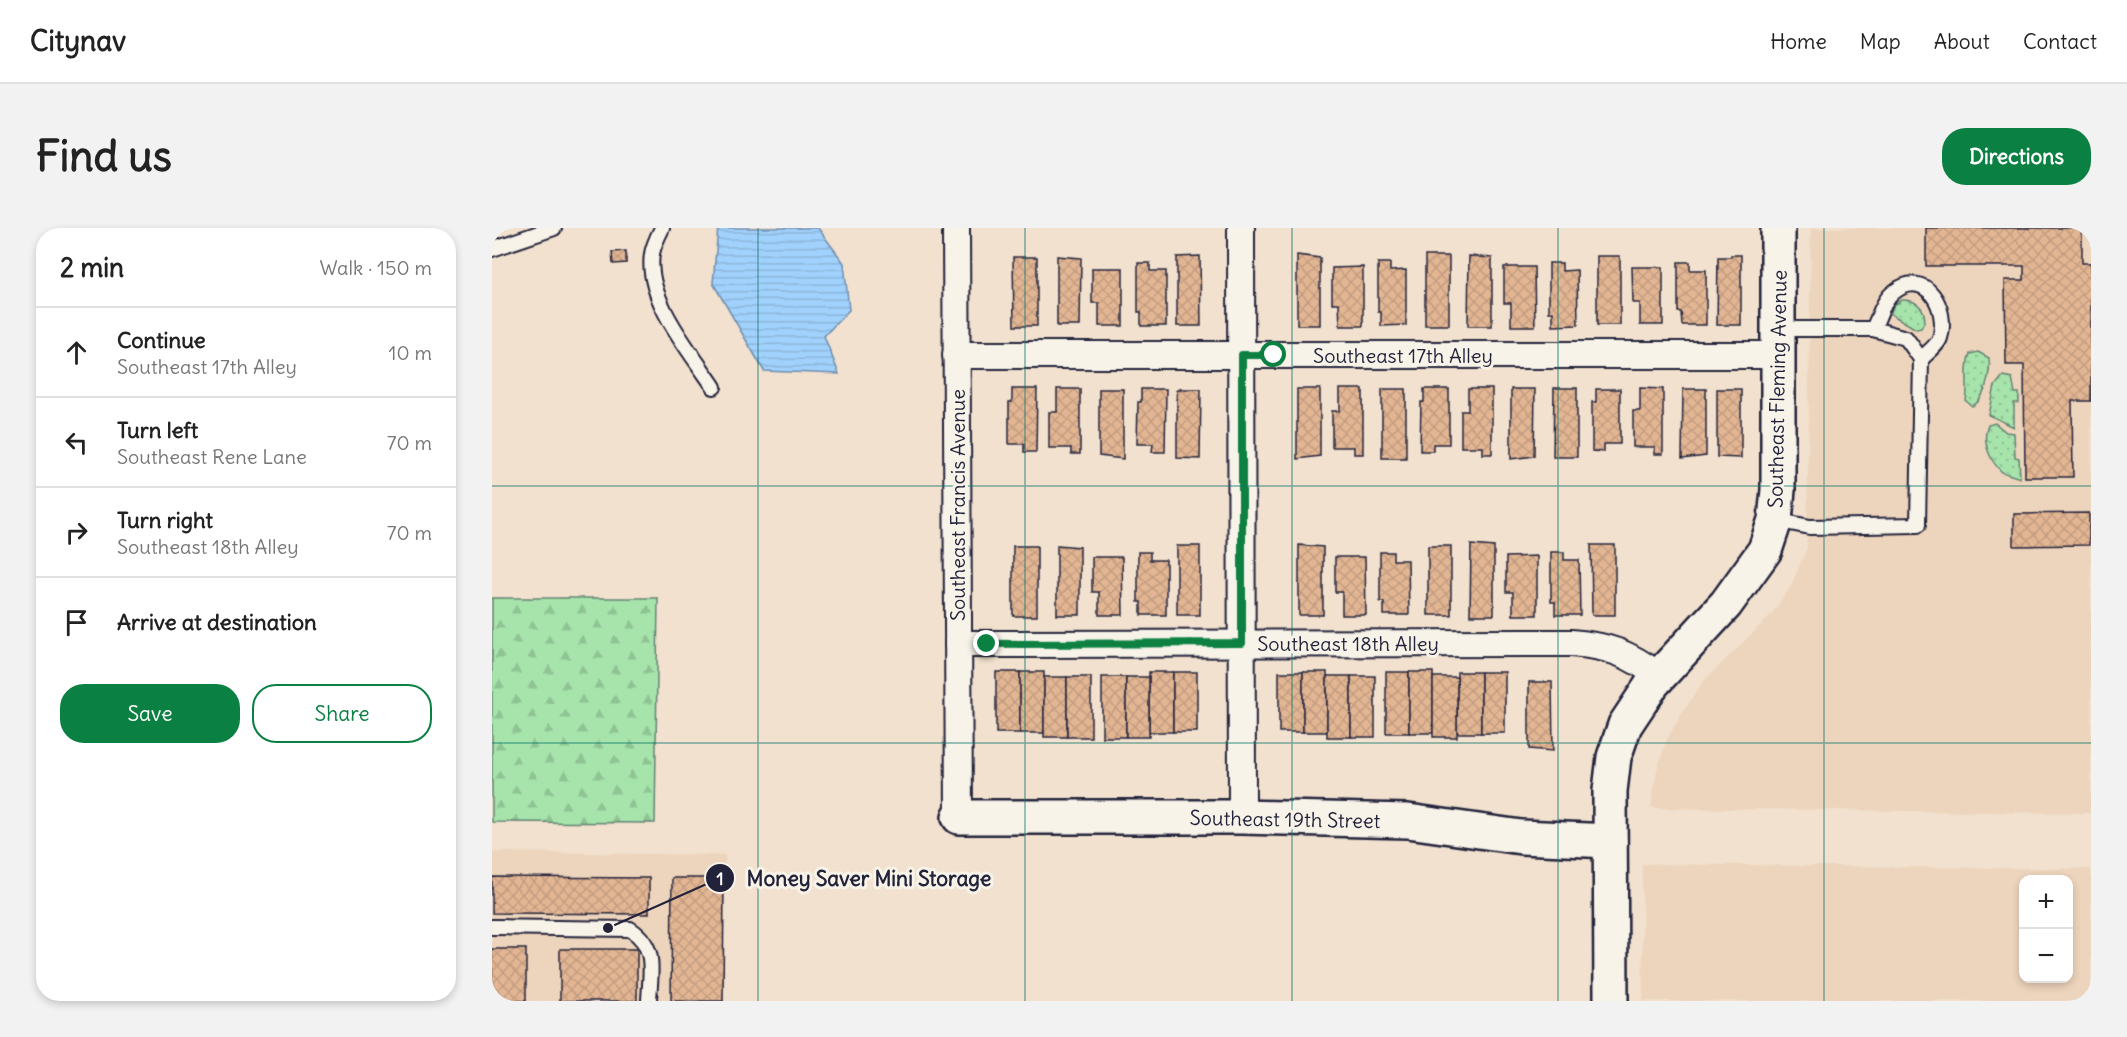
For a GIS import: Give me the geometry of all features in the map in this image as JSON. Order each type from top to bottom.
[{"type":"street","name":"Southeast Francis Avenue","points":[[956,228],[959,817]]},
{"type":"street","points":[[1241,228],[1242,817]]},
{"type":"street","name":"Southeast Fleming Avenue","points":[[1611,1001],[1610,791],[1614,758],[1625,725],[1659,676],[1726,604],[1765,550],[1775,520],[1778,490],[1778,228]]},
{"type":"street","name":"Southeast 17th Alley","points":[[957,355],[1242,355],[1778,342]]},
{"type":"street","name":"Southeast 18th Alley","points":[[958,644],[1590,645],[1621,652],[1659,676]]},
{"type":"street","name":"Southeast 19th Street","points":[[959,817],[1242,817],[1408,821],[1521,837],[1610,841]]},
{"type":"lane","points":[[492,249],[554,228]]},
{"type":"lane","points":[[662,228],[652,253],[652,272],[661,305],[714,387]]},
{"type":"lane","points":[[1874,329],[1887,298],[1894,291],[1904,287],[1924,288],[1939,302],[1942,312],[1940,340],[1921,359]]},
{"type":"lane","points":[[1775,520],[1810,527],[1918,525],[1921,359],[1906,339],[1874,329],[1778,342]]},
{"type":"lane","points":[[492,927],[630,929],[643,938],[648,945],[649,1001]]},
{"type":"shaded area","points":[[1811,228],[2091,228],[2091,813],[1651,808],[1657,770],[1667,739],[1683,712],[1703,682],[1772,614],[1791,586],[1807,548]]},
{"type":"shaded area","points":[[492,852],[725,855],[723,1001],[492,1001]]},
{"type":"shaded area","points":[[1642,864],[2091,869],[2091,1001],[1643,1001]]},
{"type":"green space","points":[[1902,300],[1918,304],[1924,312],[1924,322],[1921,328],[1916,329],[1891,314],[1892,306]]},
{"type":"green space","points":[[1978,352],[1989,358],[1989,370],[1984,392],[1977,403],[1972,406],[1966,401],[1967,364],[1970,354]]},
{"type":"green space","points":[[2003,376],[2012,378],[2015,393],[2019,393],[2019,403],[2014,403],[2014,427],[1989,415],[1995,386]]},
{"type":"green space","points":[[1995,423],[2006,432],[2014,433],[2015,457],[2019,458],[2020,478],[2002,472],[1990,457],[1986,444],[1986,431],[1988,425]]},
{"type":"green space","points":[[492,598],[658,598],[655,823],[492,822]]},
{"type":"water","points":[[718,228],[818,228],[844,263],[849,310],[824,336],[839,374],[764,371],[713,283]]},
{"type":"building","points":[[1926,228],[2082,228],[2082,263],[2091,263],[2091,401],[2072,401],[2073,477],[2025,477],[2024,365],[2006,365],[2005,280],[2024,280],[2024,266],[1926,266]]},
{"type":"building","points":[[626,251],[626,263],[613,264],[612,252]]},
{"type":"building","points":[[1297,255],[1320,258],[1320,325],[1297,325]]},
{"type":"building","points":[[1731,255],[1741,255],[1741,325],[1717,325],[1718,257],[1731,257]]},
{"type":"building","points":[[1057,256],[1081,258],[1080,326],[1057,326]]},
{"type":"building","points":[[1200,256],[1201,326],[1177,326],[1177,257]]},
{"type":"building","points":[[1425,256],[1449,256],[1449,325],[1425,325]]},
{"type":"building","points":[[1469,256],[1492,258],[1492,326],[1468,326]]},
{"type":"building","points":[[1597,256],[1620,256],[1620,325],[1597,325]]},
{"type":"building","points":[[1013,257],[1037,257],[1037,326],[1014,326]]},
{"type":"building","points":[[1678,262],[1690,262],[1690,270],[1706,270],[1706,325],[1682,325],[1681,312],[1678,312]]},
{"type":"building","points":[[1138,263],[1150,263],[1150,271],[1166,271],[1166,326],[1141,326],[1141,312],[1138,312]]},
{"type":"building","points":[[1378,263],[1390,263],[1390,271],[1406,270],[1406,325],[1381,326],[1381,312],[1378,312]]},
{"type":"building","points":[[1549,263],[1562,263],[1562,271],[1577,270],[1578,325],[1553,326],[1553,312],[1549,312]]},
{"type":"building","points":[[1363,267],[1363,326],[1340,326],[1339,303],[1332,303],[1332,268]]},
{"type":"building","points":[[1504,267],[1534,267],[1535,326],[1511,326],[1511,303],[1504,303]]},
{"type":"building","points":[[1632,267],[1663,267],[1663,325],[1640,325],[1640,303],[1633,303]]},
{"type":"building","points":[[1092,268],[1123,268],[1123,326],[1099,326],[1099,303],[1092,303]]},
{"type":"building","points":[[1554,388],[1577,388],[1577,457],[1553,457]]},
{"type":"building","points":[[1640,388],[1663,389],[1663,454],[1655,454],[1655,447],[1633,447],[1633,411],[1640,411]]},
{"type":"building","points":[[1012,389],[1037,389],[1036,452],[1024,452],[1024,444],[1009,444],[1009,402],[1012,402]]},
{"type":"building","points":[[1057,389],[1080,389],[1080,454],[1071,454],[1071,448],[1049,448],[1049,412],[1057,412]]},
{"type":"building","points":[[1099,389],[1123,389],[1123,459],[1099,456]]},
{"type":"building","points":[[1141,389],[1166,389],[1165,452],[1152,452],[1153,444],[1137,444],[1138,402],[1141,402]]},
{"type":"building","points":[[1177,389],[1201,389],[1200,459],[1177,458]]},
{"type":"building","points":[[1297,389],[1320,389],[1320,456],[1297,459]]},
{"type":"building","points":[[1340,389],[1363,389],[1363,454],[1354,454],[1354,447],[1332,447],[1332,411],[1340,411]]},
{"type":"building","points":[[1382,389],[1406,389],[1406,458],[1382,458]]},
{"type":"building","points":[[1424,389],[1449,389],[1449,444],[1433,444],[1433,451],[1420,451],[1421,402],[1424,402]]},
{"type":"building","points":[[1468,389],[1492,389],[1492,454],[1483,454],[1483,447],[1461,447],[1461,411],[1468,411]]},
{"type":"building","points":[[1511,389],[1535,389],[1534,456],[1511,459]]},
{"type":"building","points":[[1596,389],[1620,389],[1620,444],[1604,444],[1604,452],[1592,451],[1592,402],[1596,402]]},
{"type":"building","points":[[1683,389],[1706,389],[1706,456],[1682,459]]},
{"type":"building","points":[[1717,389],[1741,389],[1741,458],[1717,457]]},
{"type":"building","points":[[2089,513],[2089,545],[2014,546],[2014,514]]},
{"type":"building","points":[[1057,545],[1080,547],[1080,615],[1057,615]]},
{"type":"building","points":[[1299,545],[1323,547],[1323,615],[1299,615]]},
{"type":"building","points":[[1471,545],[1494,547],[1494,615],[1470,615]]},
{"type":"building","points":[[1591,545],[1615,545],[1615,615],[1592,615]]},
{"type":"building","points":[[1013,546],[1037,546],[1037,616],[1013,616]]},
{"type":"building","points":[[1177,546],[1200,546],[1200,615],[1177,615]]},
{"type":"building","points":[[1428,546],[1451,546],[1451,615],[1428,615]]},
{"type":"building","points":[[1138,552],[1150,552],[1150,560],[1166,560],[1166,615],[1141,615],[1141,602],[1138,602]]},
{"type":"building","points":[[1380,552],[1393,552],[1393,560],[1408,560],[1409,615],[1384,615],[1384,602],[1380,602]]},
{"type":"building","points":[[1551,552],[1564,552],[1564,560],[1579,560],[1580,615],[1555,615],[1555,602],[1551,602]]},
{"type":"building","points":[[1537,556],[1537,615],[1513,615],[1513,592],[1506,592],[1506,557]]},
{"type":"building","points":[[1092,557],[1122,557],[1123,615],[1099,615],[1099,592],[1092,592]]},
{"type":"building","points":[[1335,557],[1365,557],[1366,615],[1342,615],[1342,592],[1335,592]]},
{"type":"building","points":[[996,672],[1020,672],[1020,733],[996,733]]},
{"type":"building","points":[[1020,672],[1044,672],[1044,733],[1020,733]]},
{"type":"building","points":[[1149,672],[1173,672],[1173,732],[1149,732]]},
{"type":"building","points":[[1173,672],[1197,672],[1197,732],[1173,732]]},
{"type":"building","points":[[1279,672],[1303,672],[1303,732],[1279,732]]},
{"type":"building","points":[[1303,672],[1327,672],[1327,732],[1303,732]]},
{"type":"building","points":[[1386,672],[1409,672],[1409,733],[1386,733]]},
{"type":"building","points":[[1409,672],[1433,672],[1433,733],[1409,733]]},
{"type":"building","points":[[1457,672],[1481,672],[1481,733],[1457,733]]},
{"type":"building","points":[[1481,672],[1505,672],[1505,733],[1481,733]]},
{"type":"building","points":[[1327,676],[1351,676],[1351,737],[1327,737]]},
{"type":"building","points":[[1351,676],[1375,676],[1375,737],[1351,737]]},
{"type":"building","points":[[1044,677],[1067,677],[1067,737],[1044,737]]},
{"type":"building","points":[[1067,677],[1091,677],[1091,737],[1067,737]]},
{"type":"building","points":[[1102,677],[1126,677],[1126,737],[1102,737]]},
{"type":"building","points":[[1126,677],[1149,677],[1149,737],[1126,737]]},
{"type":"building","points":[[1433,677],[1457,677],[1457,737],[1433,737]]},
{"type":"building","points":[[1529,682],[1552,682],[1553,751],[1529,749]]},
{"type":"building","points":[[492,877],[649,878],[649,914],[492,913]]},
{"type":"building","points":[[672,878],[724,878],[723,1001],[671,1001]]},
{"type":"building","points":[[492,949],[526,949],[526,1001],[492,1001]]},
{"type":"building","points":[[560,949],[637,949],[637,1001],[560,1001]]},
{"type":"place","name":"Money Saver Mini Storage","points":[[608,928]]},
{"type":"route","points":[[987,644],[1242,643],[1242,355],[1274,355]]}]
